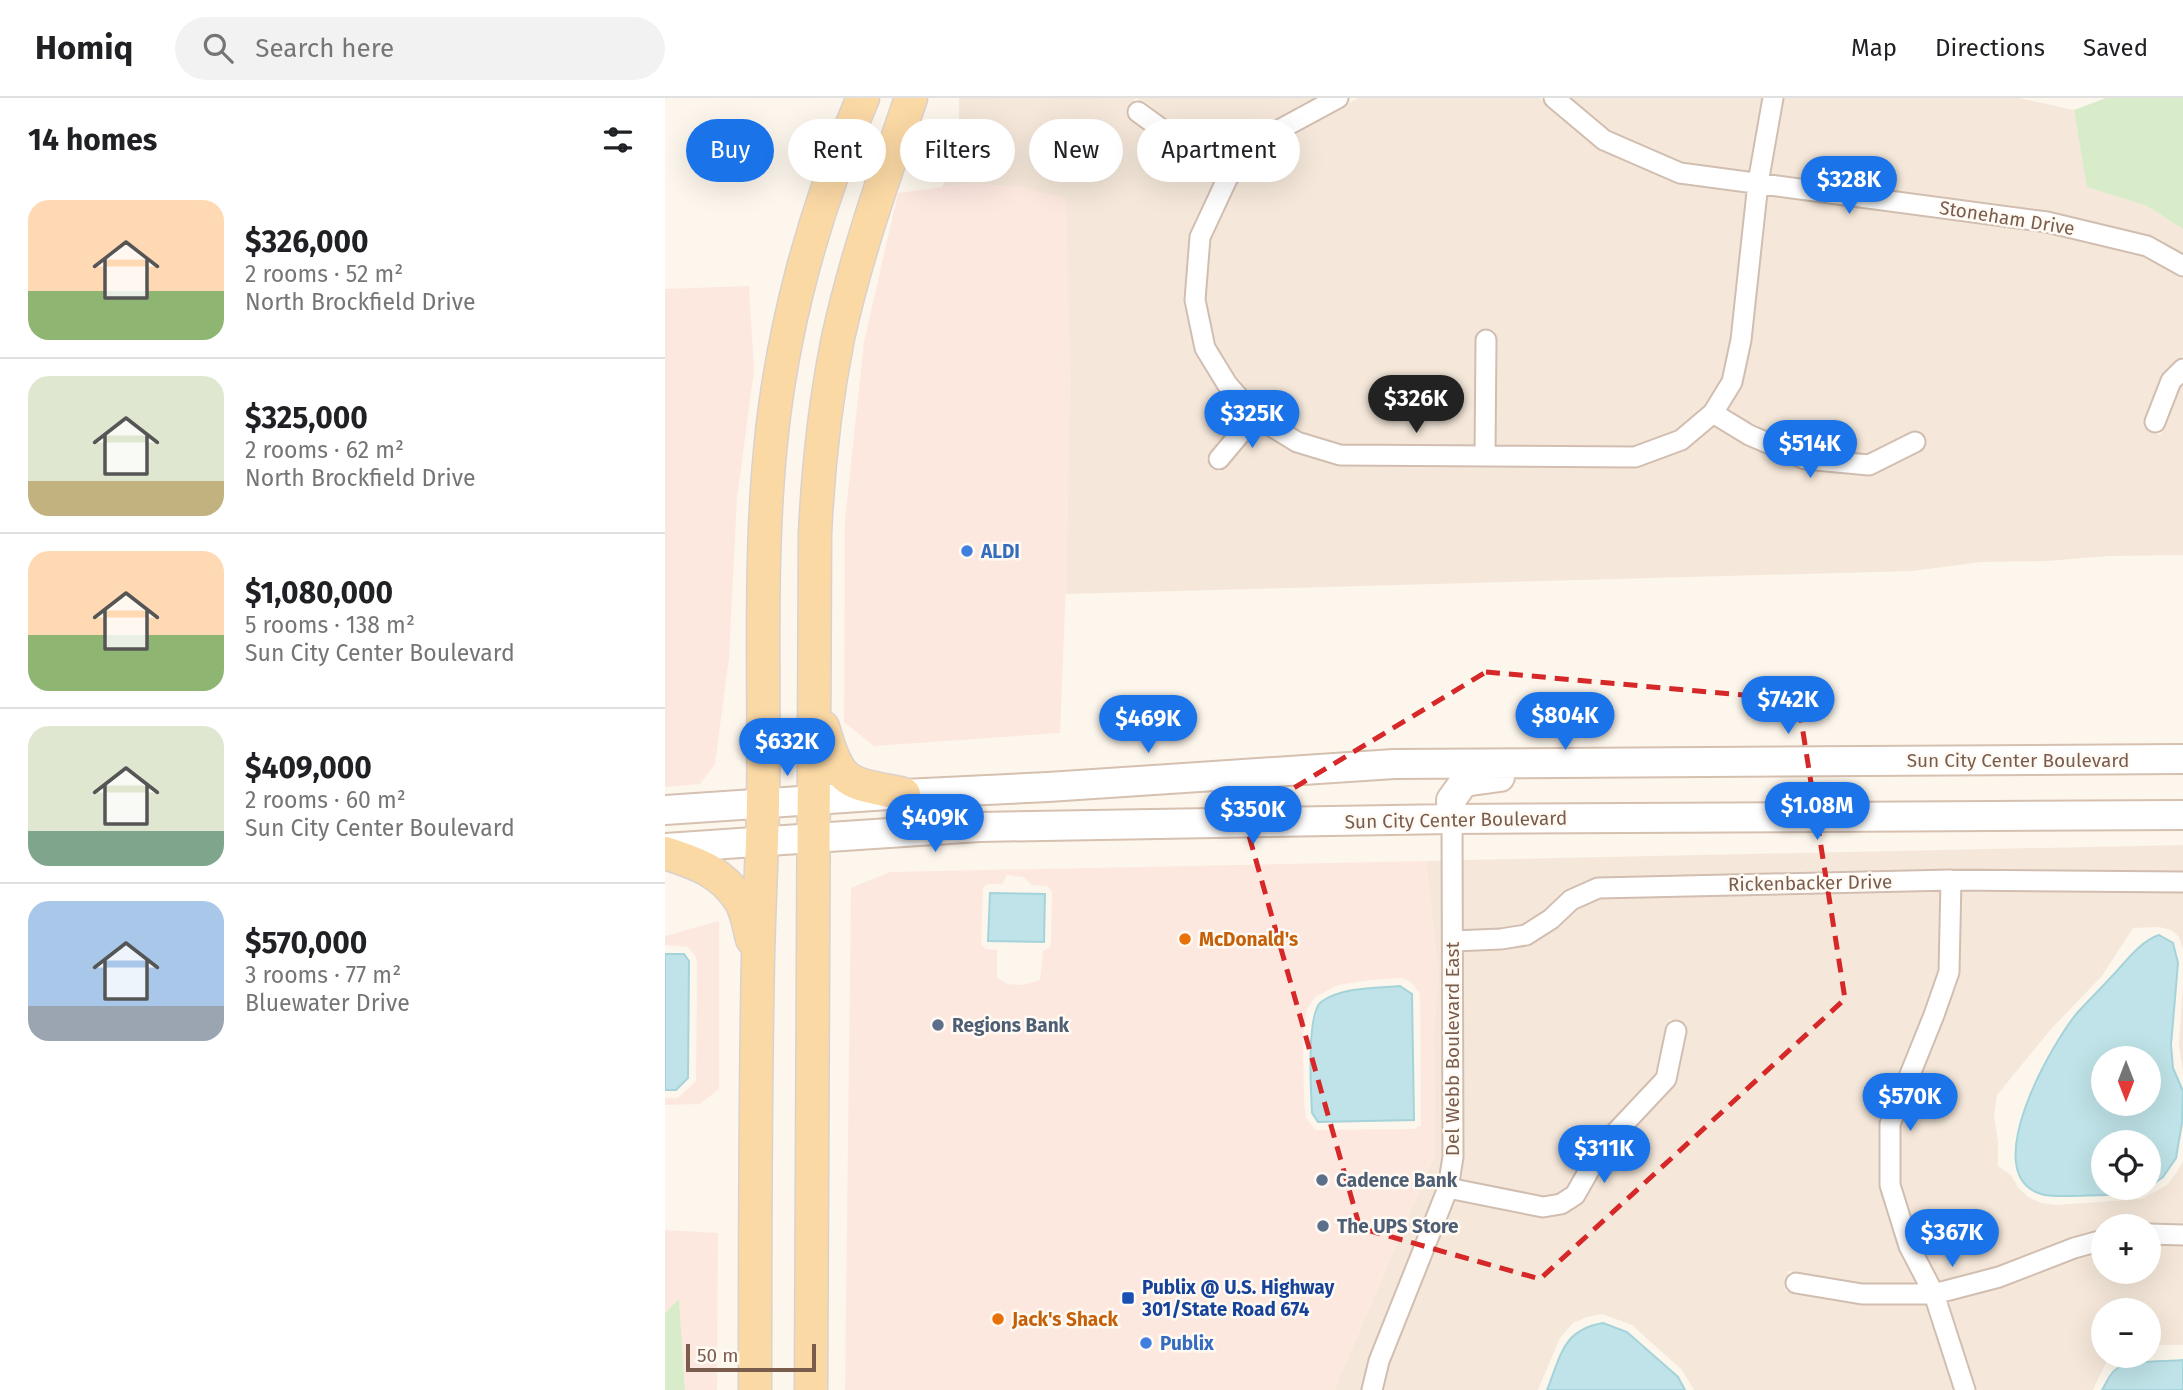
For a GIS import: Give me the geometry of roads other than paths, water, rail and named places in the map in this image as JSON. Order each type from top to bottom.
[{"type":"main road","points":[[755,1390],[758,957],[763,804],[765,522],[770,450],[779,377],[803,268],[837,165],[863,98]]},
{"type":"main road","points":[[810,1390],[816,509],[826,407],[838,338],[852,280],[911,98]]},
{"type":"main road","points":[[815,700],[835,765],[843,777],[861,785],[904,793]]},
{"type":"main road","name":"Sun City Center Boulevard","points":[[665,810],[904,793],[1048,787],[1394,765],[2183,759]]},
{"type":"main road","points":[[1452,819],[1451,800],[1464,782],[1495,777],[1691,775],[1751,761]]},
{"type":"main road","name":"Sun City Center Boulevard","points":[[665,850],[979,827],[1452,819],[2183,815]]},
{"type":"main road","points":[[665,850],[702,865],[728,885],[742,904],[758,957]]},
{"type":"street","points":[[1299,119],[1338,98]]},
{"type":"street","name":"Stoneham Drive","points":[[1554,98],[1604,140],[1680,173],[2047,222],[2147,246],[2183,266]]},
{"type":"street","points":[[1226,182],[1200,237],[1195,300],[1205,348],[1227,384],[1255,416],[1297,442],[1340,455],[1635,457],[1681,440],[1713,413],[1732,382],[1741,340],[1758,183],[1773,98]]},
{"type":"street","points":[[1138,111],[1149,119]]},
{"type":"street","points":[[1485,456],[1486,340]]},
{"type":"street","points":[[2155,422],[2171,381],[2183,369]]},
{"type":"street","points":[[1713,413],[1749,435],[1805,459],[1869,465],[1915,442]]},
{"type":"street","points":[[1219,458],[1255,416]]},
{"type":"street","name":"Del Webb Boulevard East","points":[[1372,1390],[1379,1361],[1448,1188],[1453,1157],[1452,819]]},
{"type":"street","points":[[1951,880],[1949,972],[1890,1125],[1891,1185],[1909,1246],[1934,1294],[1965,1390]]},
{"type":"street","name":"Rickenbacker Drive","points":[[1453,941],[1526,935],[1551,919],[1571,901],[1598,888],[1951,880],[2183,882]]},
{"type":"street","points":[[1448,1188],[1543,1207],[1561,1204],[1575,1195],[1603,1146],[1666,1079],[1676,1031]]},
{"type":"street","points":[[2161,1234],[2183,1235]]},
{"type":"street","points":[[1795,1283],[1861,1294],[1934,1294],[1999,1277],[2091,1243]]},
{"type":"water","points":[[990,893],[1045,894],[1044,942],[988,941]]},
{"type":"water","points":[[2159,935],[2173,943],[2178,963],[2171,1045],[2173,1068],[2183,1091],[2182,1123],[2176,1158],[2161,1178],[2161,1130],[2091,1130],[2091,1195],[2041,1194],[2023,1182],[2016,1161],[2018,1135],[2038,1077],[2078,1012],[2146,942]]},
{"type":"water","points":[[665,954],[684,954],[689,961],[688,1078],[676,1090],[665,1090]]},
{"type":"water","points":[[1400,986],[1412,994],[1414,1120],[1318,1122],[1312,1113],[1310,1072],[1311,1037],[1316,1009],[1321,1002],[1338,993]]},
{"type":"water","points":[[1603,1323],[1627,1332],[1678,1377],[1685,1390],[1547,1390],[1560,1356],[1571,1338],[1589,1326]]},
{"type":"water","points":[[2183,1360],[2183,1390],[2102,1390],[2118,1368],[2161,1368],[2161,1361]]},
{"type":"place","name":"ALDI","points":[[967,551]]},
{"type":"place","name":"McDonald's","points":[[1185,939]]},
{"type":"place","name":"Regions Bank","points":[[938,1025]]},
{"type":"place","name":"Cadence Bank","points":[[1322,1180]]},
{"type":"place","name":"The UPS Store","points":[[1323,1226]]},
{"type":"place","name":"Publix @ U.S. Highway 301/State Road 674","points":[[1128,1298]]},
{"type":"place","name":"Jack's Shack","points":[[998,1319]]},
{"type":"place","name":"Publix","points":[[1146,1343]]}]
